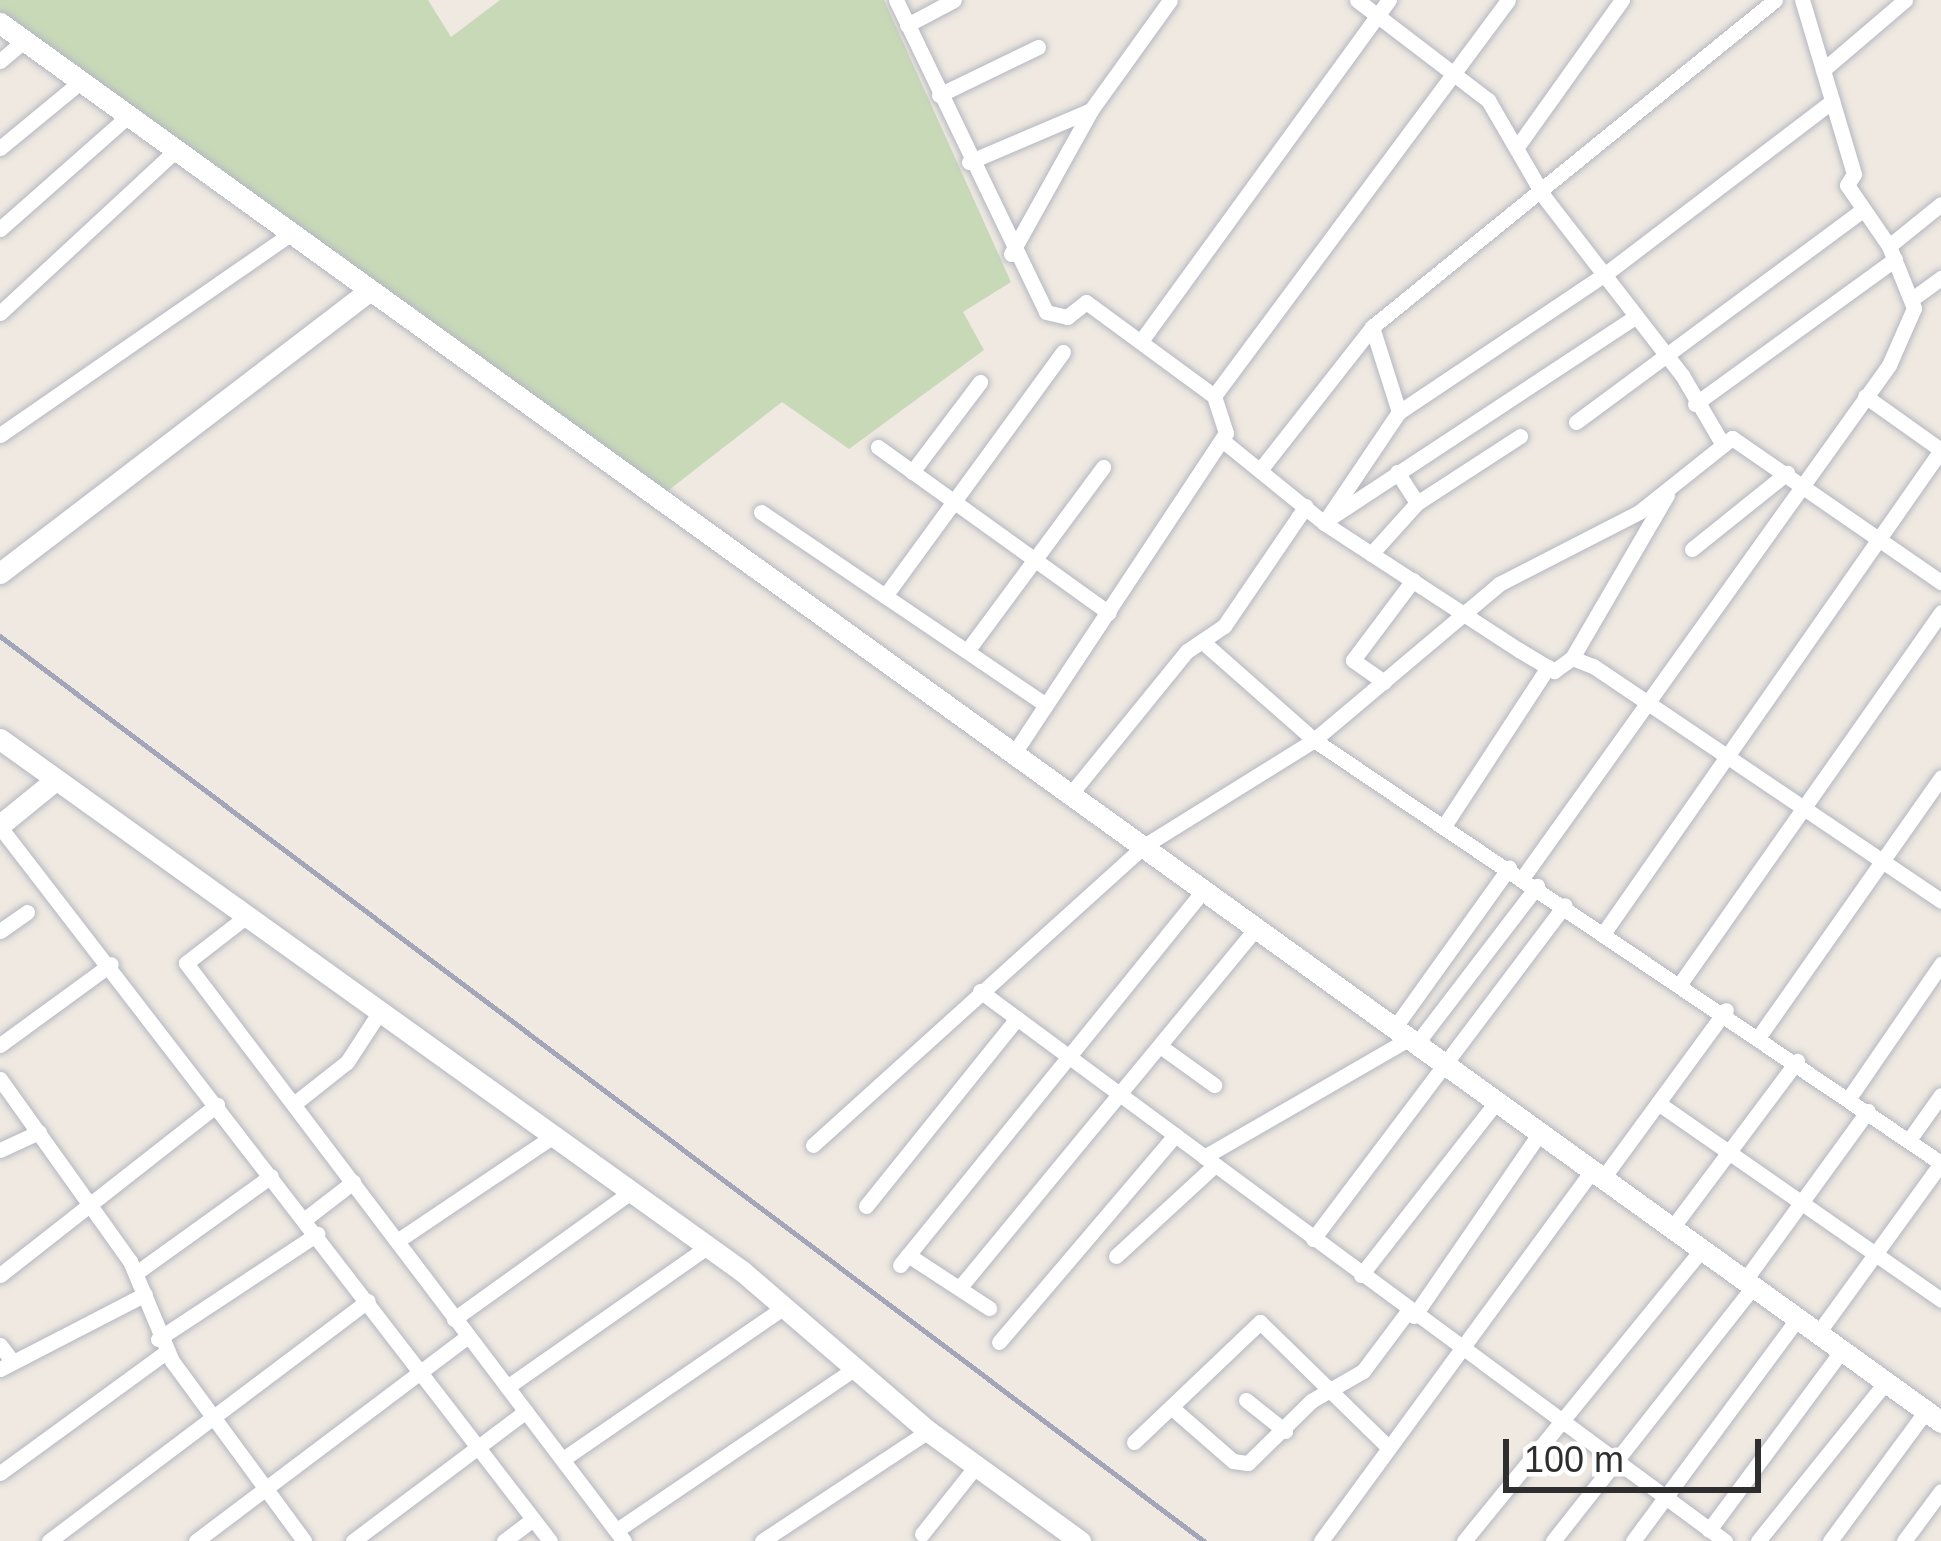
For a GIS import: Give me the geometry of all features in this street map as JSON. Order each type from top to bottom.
[{"type":"main road","points":[[0,22],[367,292],[1934,1416]]},
{"type":"main road","points":[[0,573],[367,292]]},
{"type":"main road","points":[[0,739],[377,1016],[549,1139],[632,1191],[786,1306],[852,1370],[928,1431],[1080,1541]]},
{"type":"main road","points":[[0,826],[53,782]]},
{"type":"street","points":[[896,0],[1012,254],[1046,312],[1067,317],[1086,302],[1141,341],[1214,396],[1222,440],[1324,523],[1548,668]]},
{"type":"street","points":[[907,25],[954,0]]},
{"type":"street","points":[[1012,254],[1090,110],[1170,0]]},
{"type":"street","points":[[1357,0],[1488,100],[1540,190],[1668,358],[1723,445]]},
{"type":"street","points":[[1141,341],[1389,0]]},
{"type":"street","points":[[1214,396],[1508,0]]},
{"type":"street","points":[[1516,147],[1622,0]]},
{"type":"street","points":[[1260,470],[1372,327],[1775,0]]},
{"type":"street","points":[[1802,0],[1854,174],[1847,184],[1892,252],[1912,299]]},
{"type":"street","points":[[1823,70],[1905,0]]},
{"type":"street","points":[[0,61],[24,40]]},
{"type":"street","points":[[939,95],[1038,47]]},
{"type":"street","points":[[0,148],[80,82]]},
{"type":"street","points":[[1324,523],[1399,412],[1604,275],[1832,100]]},
{"type":"street","points":[[969,162],[1090,110]]},
{"type":"street","points":[[0,229],[127,117]]},
{"type":"street","points":[[0,313],[175,152]]},
{"type":"street","points":[[1695,404],[1892,252],[1941,203]]},
{"type":"street","points":[[1576,422],[1863,210]]},
{"type":"street","points":[[0,435],[289,235]]},
{"type":"street","points":[[1116,1256],[1209,1161],[1407,1036],[1646,702],[1795,476],[1888,365],[1912,299],[1941,278]]},
{"type":"street","points":[[1324,523],[1636,316]]},
{"type":"street","points":[[1372,327],[1399,412]]},
{"type":"street","points":[[886,596],[1063,352]]},
{"type":"street","points":[[912,472],[980,382]]},
{"type":"street","points":[[1605,931],[1941,450],[1865,396]]},
{"type":"street","points":[[1371,554],[1417,503],[1520,436]]},
{"type":"street","points":[[812,1145],[1144,846],[1314,740],[1499,584],[1672,486],[1732,437],[1795,476],[1941,581]]},
{"type":"street","points":[[1012,756],[1222,440]]},
{"type":"street","points":[[878,447],[1109,613]]},
{"type":"street","points":[[967,651],[1103,467]]},
{"type":"street","points":[[1397,472],[1417,503]]},
{"type":"street","points":[[1692,549],[1795,476]]},
{"type":"street","points":[[1444,826],[1548,668],[1572,658],[1672,486]]},
{"type":"street","points":[[1069,796],[1186,651],[1204,643],[1306,506]]},
{"type":"street","points":[[761,512],[1046,705]]},
{"type":"street","points":[[1384,682],[1353,660],[1414,580]]},
{"type":"street","points":[[1682,981],[1941,612]]},
{"type":"street","points":[[1204,643],[1314,740],[1726,1010],[1941,1163],[1818,1333]]},
{"type":"street","points":[[1572,658],[1646,702],[1941,901]]},
{"type":"street","points":[[1760,1035],[1941,776]]},
{"type":"street","points":[[0,826],[111,964],[550,1541]]},
{"type":"street","points":[[1407,1036],[1523,877]]},
{"type":"street","points":[[989,1308],[961,1286],[904,1260],[1204,889]]},
{"type":"street","points":[[1313,1239],[1565,905]]},
{"type":"street","points":[[0,931],[27,912]]},
{"type":"street","points":[[243,919],[186,963],[621,1536],[852,1370]]},
{"type":"street","points":[[961,1286],[1257,927]]},
{"type":"street","points":[[0,1045],[111,964]]},
{"type":"street","points":[[1849,1098],[1941,964]]},
{"type":"street","points":[[980,991],[1725,1541]]},
{"type":"street","points":[[1321,1541],[1461,1350],[1726,1010]]},
{"type":"street","points":[[296,1103],[347,1062],[377,1016]]},
{"type":"street","points":[[866,1206],[1017,1018]]},
{"type":"street","points":[[1160,1046],[1214,1085]]},
{"type":"street","points":[[1672,1228],[1797,1061]]},
{"type":"street","points":[[0,1079],[93,1204],[136,1273],[162,1346],[304,1541]]},
{"type":"street","points":[[1909,1140],[1941,1095]]},
{"type":"street","points":[[1361,1275],[1497,1101]]},
{"type":"street","points":[[1658,1103],[1941,1300]]},
{"type":"street","points":[[0,1275],[217,1106]]},
{"type":"street","points":[[1553,1541],[1749,1283],[1868,1111]]},
{"type":"street","points":[[0,1150],[39,1132]]},
{"type":"street","points":[[1171,1407],[1233,1462],[1265,1455],[1328,1393],[1364,1371],[1540,1133]]},
{"type":"street","points":[[998,1342],[1175,1135]]},
{"type":"street","points":[[397,1241],[549,1139]]},
{"type":"street","points":[[136,1273],[271,1176]]},
{"type":"street","points":[[305,1219],[353,1182]]},
{"type":"street","points":[[454,1319],[632,1191]]},
{"type":"street","points":[[0,1473],[162,1346],[317,1234]]},
{"type":"street","points":[[507,1387],[707,1247]]},
{"type":"street","points":[[1464,1541],[1702,1249]]},
{"type":"street","points":[[0,1345],[6,1365],[145,1294]]},
{"type":"street","points":[[49,1541],[368,1300]]},
{"type":"street","points":[[563,1459],[786,1306]]},
{"type":"street","points":[[1633,1541],[1798,1318]]},
{"type":"street","points":[[1134,1442],[1260,1322],[1388,1447]]},
{"type":"street","points":[[196,1541],[467,1336]]},
{"type":"street","points":[[1709,1530],[1842,1350]]},
{"type":"street","points":[[1758,1541],[1886,1382]]},
{"type":"street","points":[[1246,1400],[1285,1431]]},
{"type":"street","points":[[353,1541],[526,1411]]},
{"type":"street","points":[[1830,1541],[1934,1416]]},
{"type":"street","points":[[762,1541],[928,1431]]},
{"type":"street","points":[[922,1534],[976,1466]]},
{"type":"street","points":[[1904,1541],[1941,1491]]},
{"type":"street","points":[[504,1541],[533,1519]]},
{"type":"green space","points":[[0,0],[428,0],[451,37],[500,0],[884,0],[1011,282],[963,312],[984,350],[849,449],[782,402],[665,493],[0,12]]},
{"type":"railway","points":[[0,636],[1204,1541]]}]
